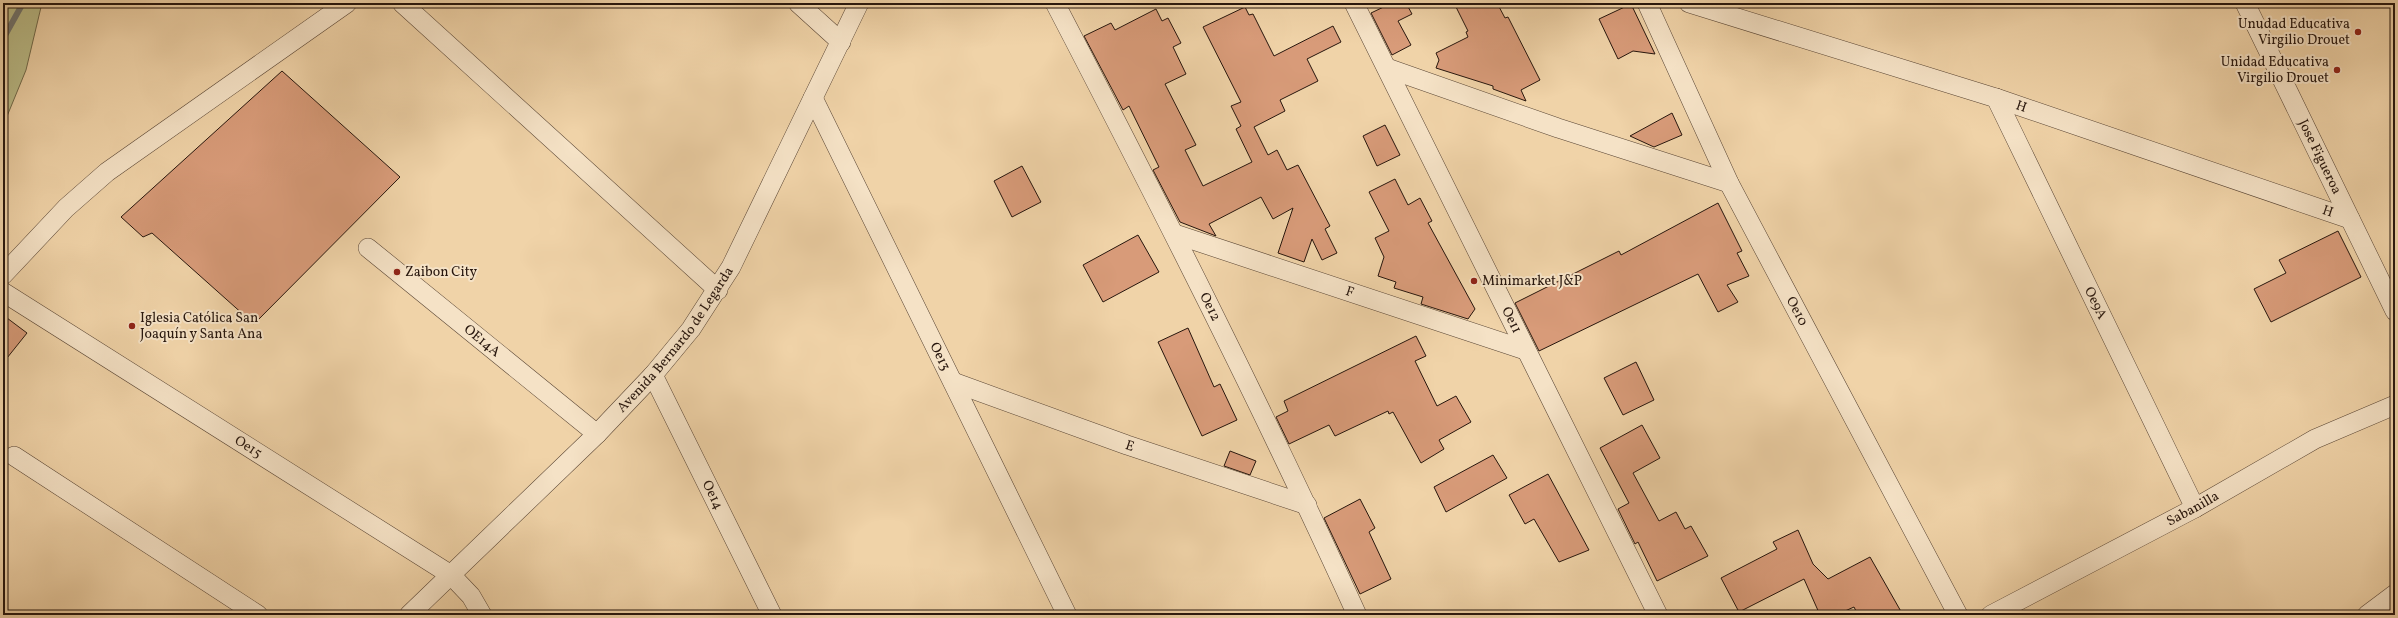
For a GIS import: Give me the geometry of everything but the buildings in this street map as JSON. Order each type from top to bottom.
[{"type":"street","points":[[3,275],[66,208],[107,172],[347,3]]},
{"type":"street","points":[[402,3],[718,290]]},
{"type":"street","points":[[798,3],[841,42]]},
{"type":"street","name":"Avenida Bernardo de Legarda","points":[[409,615],[596,434],[653,375],[691,329],[718,290],[859,3]]},
{"type":"street","name":"Oe12","points":[[1055,3],[1175,234],[1307,505],[1357,615]]},
{"type":"street","name":"Oe11","points":[[1354,3],[1525,350],[1658,615]]},
{"type":"street","name":"Oe10","points":[[1647,3],[1729,183],[1958,615]]},
{"type":"street","name":"H","points":[[1689,3],[1996,98],[2350,220]]},
{"type":"street","name":"Jose Figueroa","points":[[2246,3],[2395,311]]},
{"type":"street","points":[[1387,68],[1558,128],[1729,183]]},
{"type":"street","name":"Oe13","points":[[813,98],[1067,615]]},
{"type":"street","name":"Oe9A","points":[[1996,98],[2195,508]]},
{"type":"street","name":"F","points":[[1175,234],[1525,350]]},
{"type":"street","name":"OE14A","points":[[368,248],[596,434]]},
{"type":"street","name":"Oe15","points":[[3,292],[450,575],[471,596],[482,615]]},
{"type":"street","name":"Oe14","points":[[653,375],[772,615]]},
{"type":"street","name":"E","points":[[953,382],[1127,445],[1307,505]]},
{"type":"street","name":"Sabanilla","points":[[1991,615],[2195,508],[2315,439],[2395,405]]},
{"type":"street","points":[[14,456],[258,615]]},
{"type":"street","points":[[2368,615],[2395,594]]},
{"type":"green space","points":[[3,3],[42,3],[26,70],[3,126]]},
{"type":"waterway","points":[[3,39],[23,3]]},
{"type":"place","name":"Unudad Educativa Virgilio Drouet","points":[[2358,32]]},
{"type":"place","name":"Unidad Educativa Virgilio Drouet","points":[[2337,70]]},
{"type":"place","name":"Zaibon City","points":[[397,272]]},
{"type":"place","name":"Minimarket J&P","points":[[1474,281]]},
{"type":"place","name":"Iglesia Católica San Joaquín y Santa Ana","points":[[132,326]]}]
